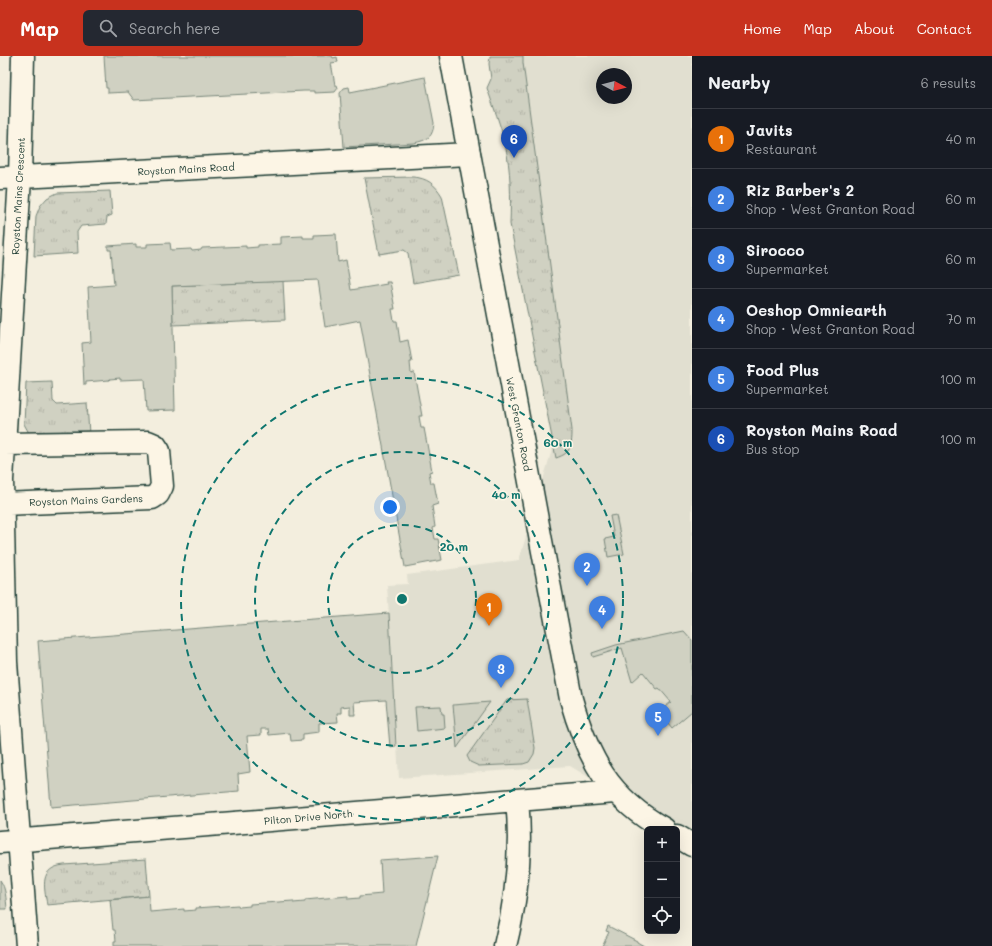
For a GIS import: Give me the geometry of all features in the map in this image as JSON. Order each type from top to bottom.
[{"type":"street","name":"Royston Mains Crescent","points":[[23,56],[10,178],[4,444],[1,480],[10,841],[28,946]]},
{"type":"street","name":"West Granton Road","points":[[451,56],[539,533],[572,700],[578,723],[604,778],[615,792],[639,813],[659,826]]},
{"type":"street","name":"Royston Mains Road","points":[[10,178],[469,154]]},
{"type":"street","name":"Royston Mains Gardens","points":[[2,504],[152,498],[158,494],[162,486],[159,451],[155,445],[148,442],[4,444]]},
{"type":"street","name":"Pilton Drive North","points":[[10,841],[615,792]]},
{"type":"street","points":[[505,946],[516,891],[520,820],[518,800]]},
{"type":"street","points":[[680,838],[692,844]]},
{"type":"shaded area","points":[[513,56],[692,56],[692,839],[680,832],[680,826],[670,826],[570,766],[399,778],[387,585],[408,584],[407,575],[519,560],[560,423]]},
{"type":"green space","points":[[104,56],[332,56],[333,58],[337,57],[338,62],[331,63],[335,85],[337,85],[338,88],[335,92],[314,93],[314,91],[304,91],[134,100],[128,92],[108,93],[108,88],[106,88]]},
{"type":"green space","points":[[490,56],[523,56],[572,430],[571,446],[565,454],[556,458],[510,224],[510,184],[507,154],[501,130],[487,88],[491,79],[489,64]]},
{"type":"green space","points":[[425,77],[434,123],[431,135],[429,137],[423,141],[414,143],[344,147],[340,93],[344,88],[349,87],[350,92]]},
{"type":"green space","points":[[413,177],[430,182],[442,196],[459,275],[413,283],[408,253],[404,250],[379,254],[364,178]]},
{"type":"green space","points":[[110,191],[112,215],[107,217],[106,224],[81,226],[77,232],[78,253],[34,256],[36,216],[40,206],[47,198],[57,193]]},
{"type":"green space","points":[[336,234],[338,262],[346,260],[351,290],[387,284],[386,282],[390,282],[395,309],[392,309],[394,321],[397,321],[400,342],[408,340],[412,362],[410,362],[411,373],[414,372],[422,416],[419,416],[421,428],[424,428],[432,471],[429,472],[431,483],[434,483],[438,504],[432,506],[435,527],[433,528],[435,539],[438,539],[442,560],[405,567],[360,320],[325,327],[318,280],[172,286],[175,410],[146,411],[144,379],[110,379],[86,382],[86,385],[84,385],[82,343],[91,342],[88,287],[114,285],[111,250],[108,250],[108,246],[136,244],[136,247],[147,247],[147,244],[170,243],[171,250],[191,249],[192,251],[201,250],[202,248],[246,246],[246,248],[258,247],[258,245],[281,244],[281,237],[303,236],[303,238],[314,238],[314,235]]},
{"type":"green space","points":[[283,281],[285,320],[173,325],[172,286]]},
{"type":"green space","points":[[52,382],[53,401],[57,405],[87,403],[89,434],[29,433],[24,424],[26,383]]},
{"type":"green space","points":[[616,515],[624,554],[608,557],[605,539],[614,537],[610,516]]},
{"type":"green space","points":[[389,613],[396,746],[390,747],[386,700],[354,702],[355,715],[350,715],[350,706],[341,707],[341,713],[337,713],[338,722],[319,723],[319,732],[303,734],[303,740],[291,741],[290,733],[269,735],[268,729],[261,729],[261,735],[247,736],[250,772],[238,774],[239,791],[51,807],[38,641]]},
{"type":"green space","points":[[684,631],[692,640],[692,711],[672,728],[659,712],[671,702],[659,688],[657,689],[643,672],[632,682],[622,648],[593,657],[592,653],[616,645]]},
{"type":"green space","points":[[527,699],[535,748],[534,754],[529,762],[523,764],[479,766],[470,762],[467,756],[507,700]]},
{"type":"green space","points":[[490,702],[457,748],[453,705]]},
{"type":"green space","points":[[441,706],[442,714],[444,714],[445,728],[417,731],[415,707]]},
{"type":"green space","points":[[438,856],[416,946],[114,946],[114,941],[116,941],[115,930],[113,930],[110,900],[149,896],[150,912],[184,909],[184,911],[196,910],[196,908],[238,905],[239,907],[250,906],[250,904],[293,901],[293,903],[305,902],[305,900],[348,896],[348,899],[360,898],[360,896],[382,894],[380,860]]},
{"type":"green space","points":[[146,859],[149,896],[47,905],[44,885],[45,879],[50,870],[56,867],[64,865]]},
{"type":"green space","points":[[0,880],[5,890],[7,909],[0,909]]},
{"type":"green space","points":[[608,926],[644,946],[602,946],[609,932],[606,931]]},
{"type":"place","name":"Royston Mains Road","points":[[514,158]]},
{"type":"place","name":"Riz Barber's 2","points":[[587,586]]},
{"type":"place","name":"Javits","points":[[489,626]]},
{"type":"place","name":"Oeshop Omniearth","points":[[602,629]]},
{"type":"place","name":"Sirocco","points":[[501,688]]},
{"type":"place","name":"Food Plus","points":[[658,736]]}]
